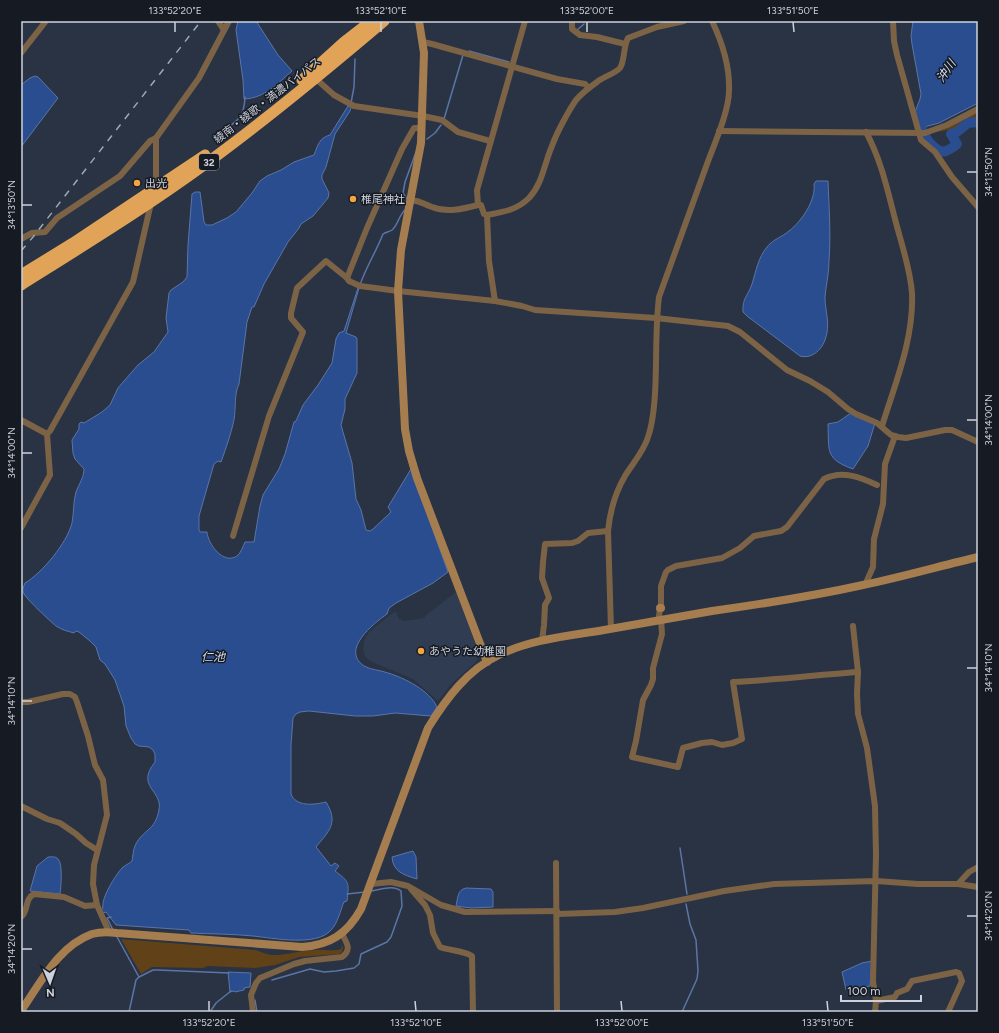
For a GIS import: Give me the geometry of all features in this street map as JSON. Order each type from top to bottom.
[{"type":"highway","name":"綾南・綾歌・満濃バイパス","points":[[21,275],[200,159],[254,119],[344,42],[371,21]]},
{"type":"highway","name":"綾南・綾歌・満濃バイパス","points":[[21,285],[151,202],[215,157],[257,125],[384,21]]},
{"type":"street","points":[[21,53],[46,21]]},
{"type":"street","points":[[218,21],[224,30]]},
{"type":"street","points":[[21,239],[32,233],[45,232],[57,218],[92,193],[120,176],[150,141],[156,138],[199,78],[229,21]]},
{"type":"street","points":[[420,21],[423,42],[422,143],[401,250],[398,291],[405,430],[409,451],[417,478],[487,662]]},
{"type":"street","points":[[478,205],[477,190],[525,21]]},
{"type":"street","points":[[572,21],[572,29],[580,35],[597,37],[625,44]]},
{"type":"street","points":[[487,215],[507,211],[520,206],[536,189],[541,182],[552,145],[574,103],[588,88],[600,79],[620,68],[625,44],[628,38],[657,27],[684,21]]},
{"type":"street","points":[[611,629],[608,531],[610,515],[614,499],[625,477],[643,448],[650,432],[654,405],[656,318],[659,297],[719,131],[729,93],[728,70],[721,40],[712,21]]},
{"type":"street","points":[[893,21],[894,41],[897,55],[922,140],[935,152],[952,177],[978,207]]},
{"type":"street","points":[[423,42],[557,79],[585,84],[588,88]]},
{"type":"street","points":[[315,78],[334,95],[351,104],[442,120],[458,132],[490,141]]},
{"type":"street","points":[[719,131],[919,133],[930,132],[978,109]]},
{"type":"street","points":[[347,278],[367,228],[402,149],[414,128],[422,128]]},
{"type":"street","points":[[866,132],[874,148],[884,176],[906,260],[912,294],[907,342],[882,426]]},
{"type":"street","points":[[21,528],[50,475],[47,434],[133,282],[156,178],[156,138]]},
{"type":"street","points":[[411,200],[421,201],[437,209],[452,210],[481,205],[484,214],[487,215],[489,261],[495,301]]},
{"type":"street","points":[[233,536],[268,416],[303,332],[291,318],[297,288],[326,261],[349,281],[359,285],[398,291],[495,301],[535,310],[656,318],[728,326],[740,332],[787,370],[828,392],[856,414],[877,423],[898,438],[914,437],[939,430],[952,430],[978,442]]},
{"type":"street","points":[[21,420],[47,434]]},
{"type":"street","points":[[865,585],[873,567],[874,539],[883,504],[885,464],[895,436]]},
{"type":"street","points":[[858,672],[733,682],[742,739],[733,743],[722,745],[712,742],[684,748],[678,767],[632,757],[643,700],[653,679],[653,668],[662,634],[661,619],[659,616],[661,586],[666,572],[676,566],[722,558],[740,548],[754,536],[781,531],[787,527],[824,479],[832,475],[846,474],[864,479],[877,485]]},
{"type":"street","points":[[542,641],[545,605],[549,598],[542,578],[545,544],[572,543],[578,541],[588,533],[608,531]]},
{"type":"street","points":[[21,1011],[62,954],[83,938],[92,934],[113,933],[302,947],[323,944],[342,934],[355,920],[361,909],[428,728],[443,704],[458,686],[487,662],[522,645],[661,619],[797,598],[865,585],[978,557]]},
{"type":"street","points":[[853,626],[858,672],[858,714],[867,748],[875,806],[876,881],[873,981],[876,1001],[875,1012]]},
{"type":"street","points":[[21,702],[28,702],[63,694],[70,694],[74,697],[88,736],[95,766],[103,780],[107,815],[97,850],[93,872],[93,884],[97,905],[113,933]]},
{"type":"street","points":[[21,806],[47,819],[60,823],[97,850]]},
{"type":"street","points":[[556,863],[557,1012]]},
{"type":"street","points":[[958,884],[969,872],[978,867]]},
{"type":"street","points":[[370,885],[391,882],[408,886],[441,905],[465,912],[557,913],[615,912],[643,908],[724,891],[774,884],[876,881],[918,884],[958,884],[978,887]]},
{"type":"street","points":[[408,886],[428,910],[433,933],[440,947],[467,953],[472,956],[473,1012]]},
{"type":"street","points":[[21,917],[26,911],[27,900],[34,894],[64,897],[85,906],[97,905]]},
{"type":"street","points":[[253,1012],[251,996],[256,983],[260,978],[294,964],[342,958],[348,951],[348,946],[342,934]]},
{"type":"street","points":[[876,1001],[895,997],[897,993],[907,989],[912,981],[956,972],[960,973],[962,981],[948,1012]]},
{"type":"shaded area","points":[[978,112],[978,121],[968,122],[960,128],[936,132]]},
{"type":"shaded area","points":[[456,592],[479,656],[475,663],[452,683],[438,701],[413,679],[370,661],[365,656],[363,650],[364,641],[369,632],[390,615],[396,611],[399,619],[404,621],[425,618],[425,616]]},
{"type":"shaded area","points":[[121,939],[256,950],[271,955],[282,955],[310,950],[335,950],[341,949],[342,945],[343,947],[342,952],[339,954],[299,957],[275,965],[255,968],[208,966],[203,968],[152,967],[141,974]]},
{"type":"water","points":[[238,21],[256,21],[278,55],[292,71],[270,90],[258,96],[244,99],[236,30]]},
{"type":"water","points":[[913,21],[978,21],[978,103],[939,123],[924,127],[922,121],[918,122],[915,112],[921,94],[911,36]]},
{"type":"water","points":[[35,76],[38,77],[58,98],[21,147],[21,85]]},
{"type":"water","name":"仁池","points":[[348,106],[351,107],[350,111],[335,134],[326,167],[322,175],[322,179],[329,193],[328,198],[313,216],[301,224],[288,242],[264,284],[254,307],[252,307],[247,322],[233,425],[221,462],[218,461],[214,464],[199,516],[199,530],[200,532],[207,532],[213,547],[222,556],[227,558],[237,556],[245,542],[254,542],[263,495],[279,469],[294,422],[296,421],[303,405],[332,363],[336,339],[339,333],[344,331],[359,288],[346,333],[356,337],[357,339],[357,373],[345,399],[345,409],[341,425],[352,463],[356,499],[361,510],[366,530],[370,531],[391,512],[388,507],[411,469],[448,572],[433,583],[389,608],[387,614],[362,637],[357,645],[356,652],[358,660],[364,666],[395,675],[409,682],[429,696],[437,707],[431,716],[395,713],[373,716],[355,716],[309,711],[300,712],[293,718],[291,745],[291,794],[293,798],[301,803],[316,804],[326,802],[332,816],[331,826],[316,847],[331,866],[335,863],[339,866],[335,871],[346,881],[348,886],[347,901],[344,902],[337,920],[331,930],[324,935],[305,940],[294,940],[245,935],[191,933],[189,930],[116,925],[106,912],[103,913],[101,909],[103,908],[106,893],[112,882],[122,868],[132,861],[134,849],[137,843],[155,822],[159,810],[159,803],[151,788],[148,777],[155,762],[155,754],[149,747],[135,744],[131,738],[126,726],[124,706],[115,680],[105,664],[100,660],[96,647],[79,632],[76,631],[74,633],[56,626],[28,599],[23,592],[23,589],[25,583],[39,572],[53,557],[65,539],[72,523],[75,496],[84,472],[84,469],[75,459],[73,453],[72,440],[79,429],[79,424],[81,422],[84,423],[102,412],[110,405],[118,388],[138,365],[154,352],[168,332],[166,318],[169,293],[187,277],[192,194],[195,192],[200,192],[204,222],[206,225],[212,225],[227,218],[236,212],[260,181],[294,162],[314,155],[319,142],[326,136],[330,135]]},
{"type":"water","points":[[816,181],[828,181],[830,251],[825,302],[828,329],[821,348],[812,355],[804,357],[800,356],[747,316],[743,312],[743,307],[744,300],[752,284],[759,260],[764,251],[772,242],[799,222],[813,197],[814,184]]},
{"type":"water","points":[[851,413],[875,423],[868,446],[853,469],[837,462],[830,453],[828,441],[828,424],[838,422]]},
{"type":"water","points":[[413,851],[416,857],[417,879],[400,872],[394,866],[392,857]]},
{"type":"water","points":[[48,857],[56,857],[60,861],[60,894],[30,891],[37,866]]},
{"type":"water","points":[[466,888],[491,889],[493,892],[493,907],[471,908],[456,906],[459,892]]},
{"type":"water","points":[[872,961],[870,986],[846,990],[842,972],[862,963]]},
{"type":"water","points":[[228,972],[251,973],[250,987],[244,988],[244,990],[230,992]]},
{"type":"waterway","points":[[577,30],[584,24]]},
{"type":"waterway","points":[[469,51],[509,62]]},
{"type":"waterway","points":[[444,119],[463,55]]},
{"type":"waterway","points":[[351,103],[354,87],[355,59]]},
{"type":"waterway","points":[[219,134],[234,123],[241,115],[245,97]]},
{"type":"waterway","name":"沖川","points":[[922,129],[921,124],[931,112]]},
{"type":"waterway","name":"沖川","points":[[925,136],[937,149],[940,151],[946,151],[957,144],[951,134],[957,132],[968,123],[978,122]]},
{"type":"waterway","points":[[427,139],[435,133],[441,125]]},
{"type":"waterway","points":[[407,199],[403,193],[405,182],[416,152]]},
{"type":"waterway","points":[[360,285],[383,234],[394,228],[405,210]]},
{"type":"waterway","points":[[680,848],[687,894]]},
{"type":"waterway","points":[[272,980],[310,969],[324,972],[354,968],[359,964],[361,954],[387,942],[391,937],[402,906],[401,891],[394,888],[371,891]]},
{"type":"waterway","points":[[347,894],[365,892]]},
{"type":"waterway","points":[[682,1012],[697,979],[698,971],[696,940],[690,924],[686,904]]},
{"type":"waterway","points":[[111,917],[107,918],[113,930]]},
{"type":"waterway","points":[[116,935],[139,977],[136,980],[129,1012]]},
{"type":"waterway","points":[[139,977],[153,970],[229,973]]},
{"type":"waterway","points":[[210,1012],[216,1003],[231,991]]},
{"type":"waterway","points":[[255,1000],[257,1012]]},
{"type":"railway","points":[[21,251],[201,21]]},
{"type":"place","name":"出光","points":[[137,183]]},
{"type":"place","name":"椎尾神社","points":[[353,199]]},
{"type":"place","name":"あやうた幼稚園","points":[[421,651]]}]
